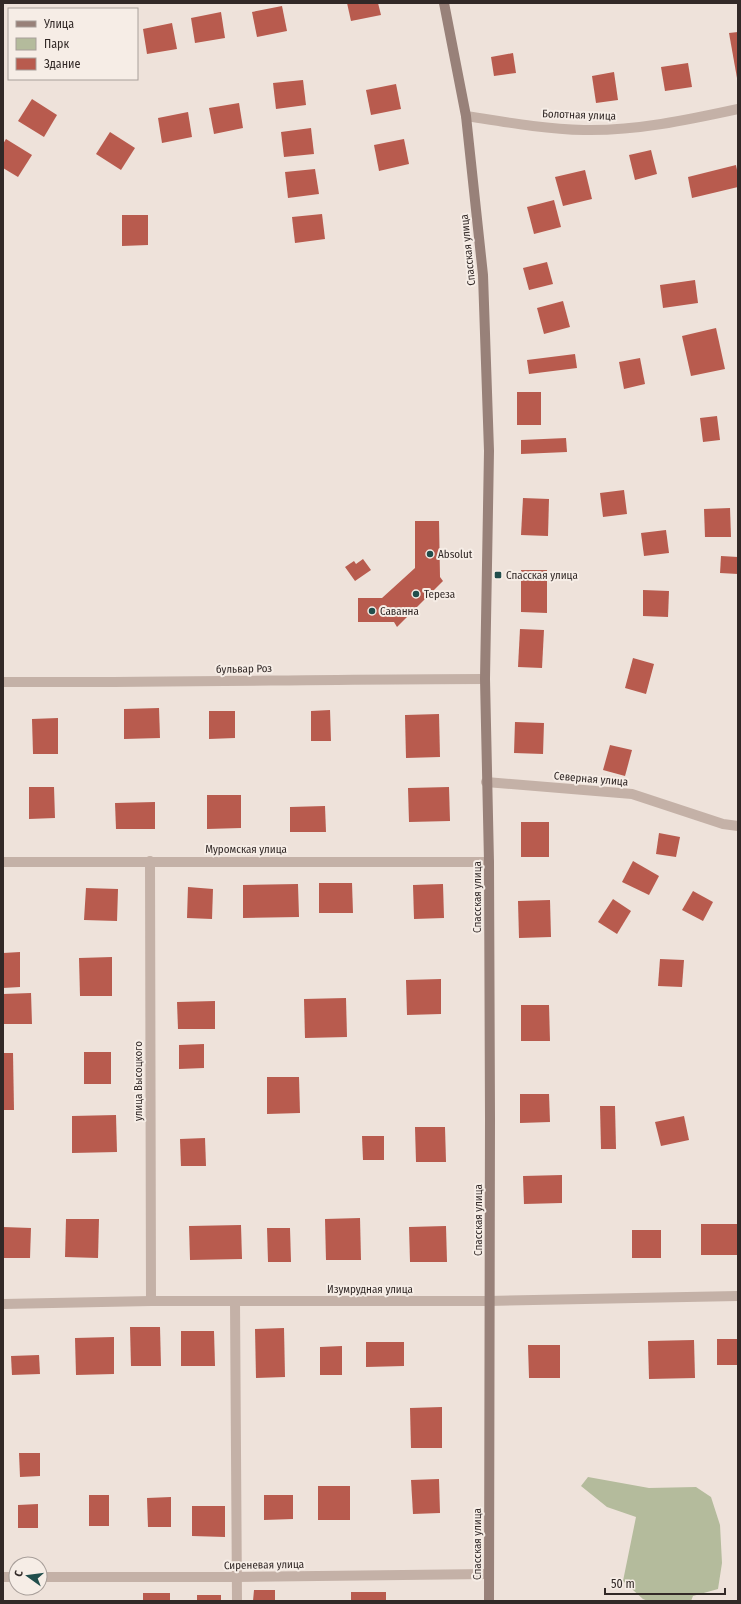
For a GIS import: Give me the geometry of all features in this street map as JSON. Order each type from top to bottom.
[{"type":"street","name":"Спасская улица","points":[[444,3],[466,116],[483,275],[489,451],[485,679],[486,782],[489,862],[489,1601]]},
{"type":"street","name":"Болотная улица","points":[[466,116],[538,126],[583,130],[611,130],[679,122],[738,109]]},
{"type":"street","name":"бульвар Роз","points":[[3,682],[150,683],[345,679],[485,679]]},
{"type":"street","name":"Северная улица","points":[[486,782],[632,794],[723,824],[738,826]]},
{"type":"street","name":"улица Высоцкого","points":[[150,861],[151,1301]]},
{"type":"street","name":"Муромская улица","points":[[3,862],[489,862]]},
{"type":"street","name":"Изумрудная улица","points":[[3,1304],[151,1301],[489,1301],[738,1296]]},
{"type":"street","points":[[235,1302],[237,1601]]},
{"type":"street","name":"Сиреневая улица","points":[[48,1577],[237,1577],[488,1574]]},
{"type":"green space","points":[[588,1477],[649,1488],[696,1487],[711,1497],[720,1525],[722,1563],[718,1589],[693,1596],[691,1601],[648,1601],[643,1599],[623,1581],[636,1517],[607,1507],[581,1486]]},
{"type":"building","points":[[347,3],[378,3],[381,15],[351,21]]},
{"type":"building","points":[[282,6],[287,31],[257,37],[252,12]]},
{"type":"building","points":[[221,12],[225,38],[195,43],[191,18]]},
{"type":"building","points":[[172,23],[177,49],[147,54],[143,29]]},
{"type":"building","points":[[738,32],[738,78],[737,78],[729,33]]},
{"type":"building","points":[[513,53],[516,73],[494,76],[491,57]]},
{"type":"building","points":[[688,63],[692,87],[665,91],[661,67]]},
{"type":"building","points":[[614,72],[618,100],[596,103],[592,76]]},
{"type":"building","points":[[303,80],[306,105],[276,109],[273,83]]},
{"type":"building","points":[[396,84],[401,109],[371,115],[366,90]]},
{"type":"building","points":[[32,99],[57,115],[44,137],[18,121]]},
{"type":"building","points":[[239,103],[243,128],[214,134],[209,108]]},
{"type":"building","points":[[188,112],[192,137],[162,143],[158,118]]},
{"type":"building","points":[[311,128],[314,154],[284,157],[281,132]]},
{"type":"building","points":[[110,132],[135,148],[121,170],[96,154]]},
{"type":"building","points":[[6,139],[32,155],[18,177],[3,168],[3,144]]},
{"type":"building","points":[[404,139],[409,164],[379,171],[374,145]]},
{"type":"building","points":[[651,150],[657,174],[635,180],[629,155]]},
{"type":"building","points":[[736,165],[738,187],[692,198],[688,177]]},
{"type":"building","points":[[315,169],[319,194],[288,198],[285,172]]},
{"type":"building","points":[[585,170],[592,199],[563,206],[555,177]]},
{"type":"building","points":[[554,200],[561,227],[534,234],[527,207]]},
{"type":"building","points":[[322,214],[325,239],[295,243],[292,217]]},
{"type":"building","points":[[122,215],[148,215],[148,245],[122,246]]},
{"type":"building","points":[[547,262],[553,284],[529,290],[523,268]]},
{"type":"building","points":[[695,280],[698,303],[663,308],[660,285]]},
{"type":"building","points":[[563,301],[570,327],[544,334],[537,308]]},
{"type":"building","points":[[716,328],[725,369],[691,376],[682,336]]},
{"type":"building","points":[[575,354],[577,368],[529,374],[527,360]]},
{"type":"building","points":[[640,358],[645,384],[624,389],[619,362]]},
{"type":"building","points":[[517,392],[541,392],[541,425],[517,425]]},
{"type":"building","points":[[717,416],[720,440],[703,442],[700,418]]},
{"type":"building","points":[[566,438],[567,452],[521,454],[521,440]]},
{"type":"building","points":[[624,490],[627,514],[603,517],[600,493]]},
{"type":"building","points":[[523,498],[549,499],[548,536],[521,535]]},
{"type":"building","points":[[730,508],[731,537],[705,537],[704,509]]},
{"type":"building","points":[[415,521],[439,521],[440,577],[443,581],[397,627],[394,622],[358,622],[358,598],[382,598],[415,568]]},
{"type":"building","points":[[666,530],[669,553],[644,556],[641,533]]},
{"type":"building","points":[[721,556],[738,557],[738,574],[720,573]]},
{"type":"building","points":[[363,559],[371,570],[355,581],[345,567],[354,561],[356,564]]},
{"type":"building","points":[[521,570],[547,570],[547,613],[521,612]]},
{"type":"building","points":[[643,590],[669,591],[668,617],[643,616]]},
{"type":"building","points":[[520,629],[544,630],[542,668],[518,667]]},
{"type":"building","points":[[633,658],[654,664],[646,694],[625,688]]},
{"type":"building","points":[[159,708],[160,738],[124,739],[124,709]]},
{"type":"building","points":[[330,710],[331,741],[311,741],[311,711]]},
{"type":"building","points":[[209,711],[235,711],[235,738],[209,739]]},
{"type":"building","points":[[439,714],[440,757],[406,758],[405,715]]},
{"type":"building","points":[[58,718],[58,754],[33,754],[32,719]]},
{"type":"building","points":[[515,722],[544,723],[543,754],[514,753]]},
{"type":"building","points":[[610,745],[632,750],[625,776],[603,770]]},
{"type":"building","points":[[29,787],[54,787],[55,818],[29,819]]},
{"type":"building","points":[[449,787],[450,821],[409,822],[408,788]]},
{"type":"building","points":[[207,795],[241,795],[241,828],[207,829]]},
{"type":"building","points":[[155,802],[155,829],[116,829],[115,803]]},
{"type":"building","points":[[325,806],[326,832],[290,832],[290,807]]},
{"type":"building","points":[[521,822],[549,822],[549,857],[521,857]]},
{"type":"building","points":[[659,833],[680,837],[676,857],[656,854]]},
{"type":"building","points":[[633,861],[659,876],[649,895],[622,882]]},
{"type":"building","points":[[319,883],[352,883],[353,913],[319,913]]},
{"type":"building","points":[[298,884],[299,917],[243,918],[243,885]]},
{"type":"building","points":[[443,884],[444,918],[414,919],[413,885]]},
{"type":"building","points":[[188,887],[213,889],[212,919],[187,918]]},
{"type":"building","points":[[86,888],[118,889],[117,921],[84,920]]},
{"type":"building","points":[[693,891],[713,902],[703,921],[682,910]]},
{"type":"building","points":[[613,899],[631,911],[617,934],[598,922]]},
{"type":"building","points":[[550,900],[551,937],[519,938],[518,901]]},
{"type":"building","points":[[20,952],[20,987],[3,988],[3,953]]},
{"type":"building","points":[[112,957],[112,996],[80,996],[79,958]]},
{"type":"building","points":[[660,959],[684,960],[682,987],[658,986]]},
{"type":"building","points":[[441,979],[441,1014],[407,1015],[406,980]]},
{"type":"building","points":[[31,993],[32,1024],[3,1024],[3,994]]},
{"type":"building","points":[[346,998],[347,1037],[305,1038],[304,999]]},
{"type":"building","points":[[215,1001],[215,1029],[178,1029],[177,1002]]},
{"type":"building","points":[[521,1005],[549,1005],[550,1041],[521,1041]]},
{"type":"building","points":[[204,1044],[204,1068],[179,1069],[179,1045]]},
{"type":"building","points":[[84,1052],[111,1052],[111,1084],[84,1084]]},
{"type":"building","points":[[3,1053],[13,1053],[14,1110],[3,1110]]},
{"type":"building","points":[[267,1077],[299,1077],[300,1113],[267,1114]]},
{"type":"building","points":[[520,1094],[549,1094],[550,1122],[520,1123]]},
{"type":"building","points":[[600,1106],[615,1106],[616,1149],[601,1149]]},
{"type":"building","points":[[116,1115],[117,1152],[72,1153],[72,1116]]},
{"type":"building","points":[[684,1116],[689,1140],[661,1146],[655,1122]]},
{"type":"building","points":[[415,1127],[445,1127],[446,1162],[416,1162]]},
{"type":"building","points":[[362,1136],[384,1136],[384,1160],[363,1160]]},
{"type":"building","points":[[205,1138],[206,1166],[181,1166],[180,1139]]},
{"type":"building","points":[[562,1175],[562,1203],[524,1204],[523,1176]]},
{"type":"building","points":[[360,1218],[361,1260],[326,1260],[325,1219]]},
{"type":"building","points":[[66,1219],[99,1219],[98,1258],[65,1257]]},
{"type":"building","points":[[701,1224],[737,1224],[738,1255],[701,1255]]},
{"type":"building","points":[[241,1225],[242,1259],[190,1260],[189,1226]]},
{"type":"building","points":[[446,1226],[447,1262],[410,1262],[409,1227]]},
{"type":"building","points":[[3,1227],[31,1228],[30,1258],[3,1258]]},
{"type":"building","points":[[267,1228],[290,1228],[291,1262],[268,1262]]},
{"type":"building","points":[[632,1230],[661,1230],[661,1258],[632,1258]]},
{"type":"building","points":[[130,1327],[160,1327],[161,1366],[131,1366]]},
{"type":"building","points":[[284,1328],[285,1377],[256,1378],[255,1329]]},
{"type":"building","points":[[181,1331],[214,1331],[215,1366],[181,1366]]},
{"type":"building","points":[[114,1337],[114,1374],[76,1375],[75,1338]]},
{"type":"building","points":[[717,1339],[738,1339],[738,1365],[717,1365]]},
{"type":"building","points":[[694,1340],[695,1378],[649,1379],[648,1341]]},
{"type":"building","points":[[366,1342],[404,1342],[404,1366],[366,1367]]},
{"type":"building","points":[[528,1345],[560,1345],[560,1378],[529,1378]]},
{"type":"building","points":[[342,1346],[342,1375],[320,1375],[320,1347]]},
{"type":"building","points":[[39,1355],[40,1374],[12,1375],[11,1356]]},
{"type":"building","points":[[442,1407],[442,1448],[411,1448],[410,1408]]},
{"type":"building","points":[[19,1453],[40,1453],[40,1476],[20,1477]]},
{"type":"building","points":[[439,1479],[440,1513],[413,1514],[411,1480]]},
{"type":"building","points":[[318,1486],[350,1486],[350,1520],[318,1520]]},
{"type":"building","points":[[89,1495],[109,1495],[109,1526],[89,1526]]},
{"type":"building","points":[[264,1495],[293,1495],[293,1519],[264,1520]]},
{"type":"building","points":[[171,1497],[171,1527],[148,1527],[147,1498]]},
{"type":"building","points":[[38,1504],[38,1528],[18,1528],[18,1505]]},
{"type":"building","points":[[192,1506],[225,1506],[225,1537],[192,1536]]},
{"type":"building","points":[[254,1590],[275,1590],[275,1601],[253,1601]]},
{"type":"building","points":[[351,1592],[386,1592],[386,1601],[351,1601]]},
{"type":"building","points":[[143,1593],[170,1593],[170,1601],[143,1601]]},
{"type":"building","points":[[197,1595],[221,1595],[221,1601],[197,1601]]},
{"type":"place","name":"Absolut","points":[[430,554]]},
{"type":"place","name":"Спасская улица","points":[[498,575]]},
{"type":"place","name":"Тереза","points":[[416,594]]},
{"type":"place","name":"Саванна","points":[[372,611]]}]
